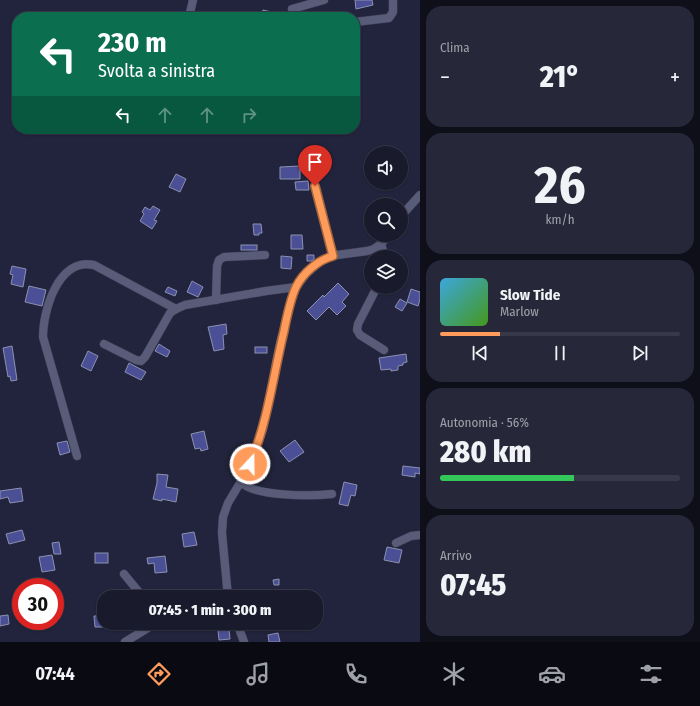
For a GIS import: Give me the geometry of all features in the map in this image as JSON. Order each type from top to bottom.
[{"type":"street","points":[[190,12],[193,0]]},
{"type":"street","points":[[292,9],[324,0]]},
{"type":"street","points":[[360,21],[389,18],[393,12],[393,0]]},
{"type":"street","points":[[315,186],[333,256]]},
{"type":"street","points":[[408,208],[420,195]]},
{"type":"street","points":[[227,590],[222,525],[228,504],[252,460],[264,424],[280,344],[291,300],[296,287],[315,266],[324,259],[333,256],[367,251],[376,248],[381,244],[383,250]]},
{"type":"street","points":[[216,300],[217,266],[219,260],[224,257],[264,255]]},
{"type":"street","points":[[77,456],[43,337],[47,313],[56,286],[62,276],[80,265],[94,264],[176,308]]},
{"type":"street","points":[[104,344],[141,361],[145,357],[170,313],[176,308],[185,305],[296,287]]},
{"type":"street","points":[[373,294],[358,324],[357,330],[360,335],[384,350]]},
{"type":"street","points":[[241,482],[247,487],[256,490],[304,496],[332,494]]},
{"type":"street","points":[[396,544],[411,536],[420,535]]},
{"type":"street","points":[[124,574],[137,590]]},
{"type":"street","points":[[125,642],[145,630]]},
{"type":"street","points":[[240,630],[244,642]]},
{"type":"building","points":[[355,0],[372,0],[373,5],[356,9]]},
{"type":"building","points":[[300,166],[300,179],[280,179],[280,167]]},
{"type":"building","points":[[176,174],[186,179],[180,192],[169,187]]},
{"type":"building","points":[[308,181],[309,190],[296,190],[295,182]]},
{"type":"building","points":[[153,206],[160,210],[154,220],[157,221],[152,229],[140,221],[144,214],[142,212],[145,207],[150,210]]},
{"type":"building","points":[[253,224],[261,224],[262,233],[259,233],[259,235],[254,235]]},
{"type":"building","points":[[291,235],[302,235],[303,249],[291,249]]},
{"type":"building","points":[[241,245],[257,245],[257,250],[241,250]]},
{"type":"building","points":[[307,255],[314,255],[313,261],[307,261]]},
{"type":"building","points":[[281,256],[292,257],[291,269],[281,268]]},
{"type":"building","points":[[12,266],[26,269],[23,287],[11,284],[13,275],[10,274]]},
{"type":"building","points":[[192,281],[203,287],[198,297],[187,292]]},
{"type":"building","points":[[338,283],[349,294],[342,302],[346,306],[337,315],[329,307],[316,320],[307,311]]},
{"type":"building","points":[[29,286],[46,290],[42,306],[25,302]]},
{"type":"building","points":[[168,287],[177,291],[175,296],[165,292]]},
{"type":"building","points":[[411,289],[420,292],[418,306],[407,302]]},
{"type":"building","points":[[400,299],[407,303],[402,311],[395,307]]},
{"type":"building","points":[[226,324],[227,334],[223,335],[224,349],[214,351],[208,327]]},
{"type":"building","points":[[159,344],[170,351],[167,357],[155,351]]},
{"type":"building","points":[[12,346],[17,380],[11,381],[10,376],[8,377],[3,348]]},
{"type":"building","points":[[255,347],[267,347],[267,353],[255,353]]},
{"type":"building","points":[[88,351],[98,356],[91,371],[81,366]]},
{"type":"building","points":[[406,354],[407,362],[398,366],[398,370],[381,370],[379,358]]},
{"type":"building","points":[[129,363],[146,372],[141,380],[125,372]]},
{"type":"building","points":[[204,431],[208,449],[201,451],[200,448],[195,449],[191,434]]},
{"type":"building","points":[[295,440],[304,452],[289,462],[280,451]]},
{"type":"building","points":[[67,441],[70,452],[60,455],[57,443]]},
{"type":"building","points":[[403,466],[420,468],[420,474],[415,473],[415,477],[402,475]]},
{"type":"building","points":[[157,474],[168,475],[166,487],[178,489],[176,502],[153,499],[157,483]]},
{"type":"building","points":[[344,482],[357,485],[355,496],[351,495],[348,506],[339,504]]},
{"type":"building","points":[[21,488],[23,501],[10,503],[8,497],[0,499],[0,491]]},
{"type":"building","points":[[22,530],[25,540],[9,544],[6,534]]},
{"type":"building","points":[[194,532],[197,545],[184,547],[182,534]]},
{"type":"building","points":[[59,542],[61,554],[54,554],[52,543]]},
{"type":"building","points":[[387,547],[402,550],[399,563],[384,560]]},
{"type":"building","points":[[95,553],[108,553],[108,563],[95,563]]},
{"type":"building","points":[[52,555],[55,570],[42,572],[39,557]]},
{"type":"building","points":[[165,556],[167,572],[155,573],[154,563],[148,564],[147,558]]},
{"type":"building","points":[[279,579],[279,585],[274,585],[273,580]]},
{"type":"building","points":[[8,615],[9,624],[0,626],[0,616]]},
{"type":"building","points":[[94,616],[97,616],[97,627],[95,627]]},
{"type":"building","points":[[218,630],[229,630],[230,639],[219,640]]},
{"type":"building","points":[[278,633],[280,642],[269,642],[268,635]]},
{"type":"route","points":[[250,464],[266,418],[280,344],[294,292],[301,279],[312,268],[322,260],[333,256],[315,186]]}]
